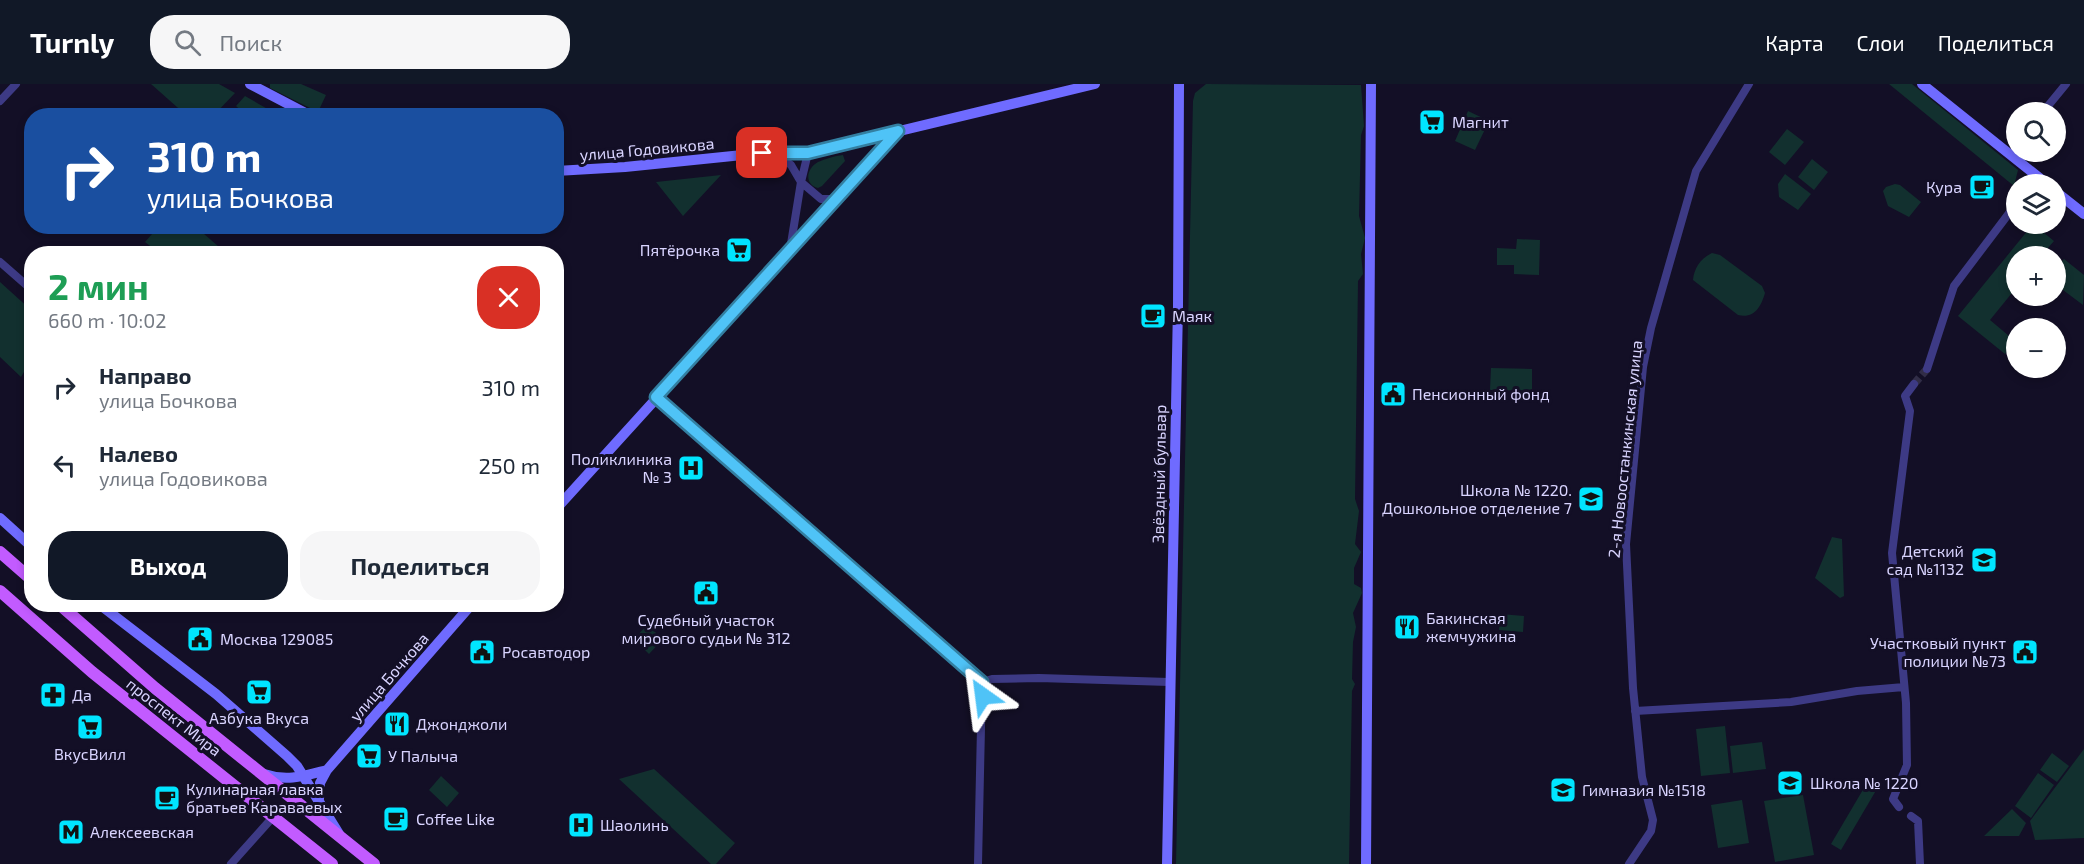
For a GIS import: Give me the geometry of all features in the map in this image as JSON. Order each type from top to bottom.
[{"type":"main road","points":[[0,552],[24,573]]},
{"type":"main road","name":"проспект Мира","points":[[0,591],[92,672],[332,864]]},
{"type":"main road","name":"проспект Мира","points":[[67,612],[147,680],[374,864]]},
{"type":"street","points":[[0,101],[16,84]]},
{"type":"street","points":[[250,84],[296,108]]},
{"type":"street","name":"улица Годовикова","points":[[564,170],[808,153],[1095,84]]},
{"type":"street","name":"Звёздный бульвар","points":[[1167,864],[1178,306],[1179,84]]},
{"type":"street","points":[[1366,864],[1371,84]]},
{"type":"street","name":"2-я Новоостанкинская улица","points":[[1629,864],[1651,831],[1653,819],[1642,777],[1635,711],[1626,537],[1643,367],[1651,328],[1696,171],[1749,84]]},
{"type":"street","points":[[1922,84],[2006,146]]},
{"type":"street","points":[[2051,102],[2066,84]]},
{"type":"street","points":[[564,500],[898,131]]},
{"type":"street","points":[[790,250],[808,153]]},
{"type":"street","points":[[776,154],[791,165],[811,193],[821,199],[837,199]]},
{"type":"street","points":[[2022,162],[2032,174]]},
{"type":"street","points":[[2066,200],[2084,214]]},
{"type":"street","points":[[1927,369],[1954,286],[2006,217]]},
{"type":"street","points":[[0,262],[24,283]]},
{"type":"street","points":[[1899,807],[1893,799],[1907,765],[1904,687],[1892,553],[1910,411],[1905,396],[1914,384]]},
{"type":"street","points":[[656,397],[982,682]]},
{"type":"street","points":[[0,518],[24,540]]},
{"type":"street","points":[[109,612],[216,694],[287,756],[304,776],[341,837]]},
{"type":"street","name":"улица Бочкова","points":[[320,802],[318,793],[320,783],[327,770],[465,612]]},
{"type":"street","points":[[982,682],[992,679],[1039,678],[1169,682]]},
{"type":"street","points":[[978,864],[982,682]]},
{"type":"street","points":[[1635,711],[1791,702],[1857,691],[1904,687]]},
{"type":"street","points":[[264,774],[286,779],[327,770]]},
{"type":"street","points":[[231,864],[273,817]]},
{"type":"street","points":[[1913,817],[1918,821],[1920,864]]},
{"type":"green space","points":[[151,84],[219,84],[235,93],[221,108],[178,108]]},
{"type":"green space","points":[[270,84],[301,84],[326,95],[320,108],[310,108],[270,88]]},
{"type":"green space","points":[[1206,84],[1361,85],[1364,126],[1361,135],[1359,216],[1365,238],[1361,254],[1363,274],[1358,281],[1355,499],[1359,511],[1355,544],[1361,552],[1354,568],[1354,584],[1361,588],[1362,593],[1353,613],[1356,627],[1353,642],[1352,679],[1355,684],[1352,691],[1349,864],[1176,864],[1193,101],[1195,93]]},
{"type":"green space","points":[[1889,84],[1912,84],[2018,170],[2017,174],[2006,174],[2006,179]]},
{"type":"green space","points":[[245,96],[266,108],[238,108],[236,106]]},
{"type":"green space","points":[[1468,111],[1489,121],[1475,150],[1455,141]]},
{"type":"green space","points":[[1787,129],[1804,142],[1785,165],[1769,152]]},
{"type":"green space","points":[[843,155],[845,161],[822,186],[818,188],[810,183],[808,176],[814,165]]},
{"type":"green space","points":[[1812,159],[1828,172],[1814,190],[1798,177]]},
{"type":"green space","points":[[1785,174],[1811,194],[1798,210],[1779,197],[1778,184]]},
{"type":"green space","points":[[721,175],[683,216],[656,182]]},
{"type":"green space","points":[[1900,185],[1921,202],[1909,217],[1888,206],[1883,191],[1886,187]]},
{"type":"green space","points":[[152,234],[204,234],[218,246],[150,246],[145,242]]},
{"type":"green space","points":[[2025,234],[2045,234],[2054,241],[2050,246],[2015,246]]},
{"type":"green space","points":[[1517,239],[1540,240],[1539,275],[1514,274],[1514,265],[1497,265],[1497,248],[1516,249]]},
{"type":"green space","points":[[1712,253],[1720,255],[1762,286],[1765,293],[1756,311],[1744,316],[1738,315],[1693,280],[1699,264]]},
{"type":"green space","points":[[2006,257],[2006,300],[1990,320],[2006,333],[2005,354],[1958,316]]},
{"type":"green space","points":[[2066,261],[2084,275],[2083,305],[2066,292]]},
{"type":"green space","points":[[0,282],[24,304],[24,372],[21,377],[0,357]]},
{"type":"green space","points":[[1491,368],[1532,369],[1532,391],[1490,390]]},
{"type":"green space","points":[[1832,537],[1842,539],[1844,596],[1840,598],[1815,578]]},
{"type":"green space","points":[[1500,614],[1524,616],[1523,632],[1499,630]]},
{"type":"green space","points":[[647,625],[663,639],[649,654],[634,639]]},
{"type":"green space","points":[[1725,726],[1730,773],[1701,776],[1696,729]]},
{"type":"green space","points":[[1762,742],[1766,769],[1733,773],[1730,746]]},
{"type":"green space","points":[[2084,749],[2084,838],[2035,840],[2030,821]]},
{"type":"green space","points":[[2052,753],[2069,766],[2057,782],[2040,770]]},
{"type":"green space","points":[[654,769],[735,843],[716,864],[711,864],[619,779]]},
{"type":"green space","points":[[2038,773],[2054,785],[2031,818],[2015,806]]},
{"type":"green space","points":[[441,776],[459,793],[447,807],[429,790]]},
{"type":"green space","points":[[1871,776],[1881,782],[1841,850],[1831,844]]},
{"type":"green space","points":[[1803,795],[1814,855],[1775,862],[1764,801]]},
{"type":"green space","points":[[1742,800],[1749,843],[1718,848],[1711,805]]},
{"type":"green space","points":[[2012,809],[2026,823],[2019,836],[1984,836]]},
{"type":"tunnel","points":[[1914,384],[1927,369]]},
{"type":"place","name":"Магнит","points":[[1432,122]]},
{"type":"place","name":"Кура","points":[[1982,187]]},
{"type":"place","name":"Пятёрочка","points":[[739,250]]},
{"type":"place","name":"Маяк","points":[[1153,316]]},
{"type":"place","name":"Пенсионный фонд","points":[[1393,394]]},
{"type":"place","name":"Поликлиника № 3","points":[[691,468]]},
{"type":"place","name":"Школа № 1220. Дошкольное отделение 7","points":[[1591,499]]},
{"type":"place","name":"Детский сад №1132","points":[[1984,560]]},
{"type":"place","name":"Судебный участок мирового судьи № 312","points":[[706,593]]},
{"type":"place","name":"Бакинская жемчужина","points":[[1407,627]]},
{"type":"place","name":"Москва 129085","points":[[200,639]]},
{"type":"place","name":"Росавтодор","points":[[482,652]]},
{"type":"place","name":"Участковый пункт полиции №73","points":[[2025,652]]},
{"type":"place","name":"Азбука Вкуса","points":[[259,692]]},
{"type":"place","name":"Да","points":[[53,695]]},
{"type":"place","name":"Джонджоли","points":[[397,724]]},
{"type":"place","name":"ВкусВилл","points":[[90,727]]},
{"type":"place","name":"У Палыча","points":[[369,756]]},
{"type":"place","name":"Школа № 1220","points":[[1790,783]]},
{"type":"place","name":"Гимназия №1518","points":[[1563,790]]},
{"type":"place","name":"Кулинарная лавка братьев Караваевых","points":[[167,798]]},
{"type":"place","name":"Coffee Like","points":[[396,819]]},
{"type":"place","name":"Шаолинь","points":[[581,825]]},
{"type":"place","name":"Алексеевская","points":[[71,832]]},
{"type":"route","points":[[762,153],[808,153],[898,131],[656,397],[970,674],[982,682],[983,696]]}]
